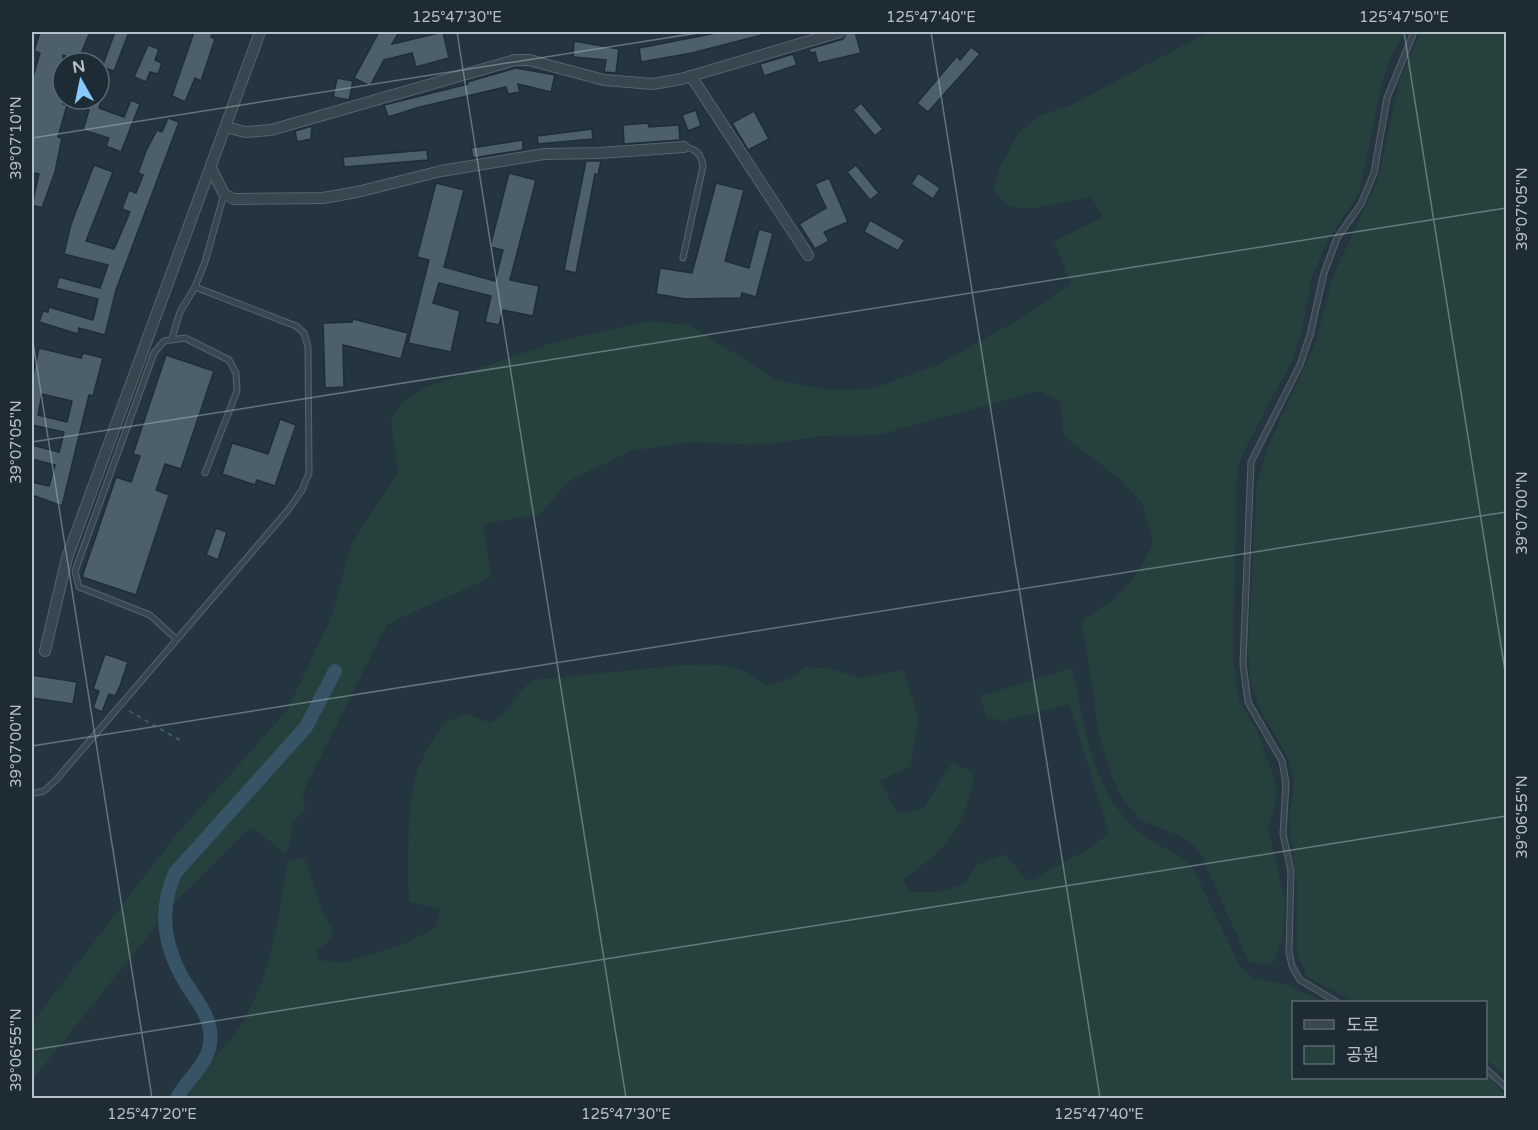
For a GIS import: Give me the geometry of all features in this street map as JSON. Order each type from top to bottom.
[{"type":"street","points":[[45,651],[67,558],[260,32]]},
{"type":"street","points":[[226,127],[245,132],[271,130],[515,60],[529,60],[604,80],[653,84],[691,76],[840,32]]},
{"type":"street","points":[[691,76],[808,255]]},
{"type":"street","points":[[211,168],[224,194],[243,201],[323,198],[441,171],[544,154],[684,147]]},
{"type":"lane","points":[[1335,1001],[1300,980],[1292,966],[1289,952],[1291,871],[1283,834],[1287,783],[1282,761],[1248,702],[1243,664],[1251,462],[1300,365],[1310,335],[1324,273],[1337,238],[1361,204],[1374,173],[1387,98],[1414,32]]},
{"type":"lane","points":[[683,258],[703,166],[701,156],[693,148],[684,147]]},
{"type":"lane","points":[[172,338],[180,312],[195,287],[224,194]]},
{"type":"lane","points":[[35,793],[44,791],[56,780],[175,638],[289,509],[302,490],[310,462],[308,347],[304,333],[296,326],[195,287]]},
{"type":"lane","points":[[175,638],[150,615],[79,587],[75,571],[154,352],[164,341],[172,338],[185,338],[229,360],[236,373],[237,391],[205,473]]},
{"type":"lane","points":[[1487,1071],[1506,1087]]},
{"type":"path","points":[[119,705],[181,741]]},
{"type":"green space","points":[[1209,32],[1405,32],[1389,61],[1380,92],[1359,193],[1327,242],[1312,276],[1302,330],[1291,363],[1244,451],[1237,469],[1233,656],[1239,701],[1258,732],[1277,787],[1275,806],[1268,828],[1285,901],[1283,937],[1274,961],[1263,965],[1249,962],[1201,855],[1194,846],[1180,836],[1140,820],[1122,798],[1112,777],[1099,734],[1082,620],[1107,604],[1125,588],[1139,569],[1153,542],[1142,503],[1121,480],[1064,436],[1060,401],[1039,391],[878,435],[821,436],[763,445],[690,442],[630,451],[570,480],[540,514],[483,524],[491,577],[387,624],[303,792],[305,810],[292,823],[291,841],[286,854],[251,827],[175,902],[32,1080],[32,1023],[176,835],[286,712],[332,616],[351,545],[398,472],[391,421],[401,404],[426,387],[552,343],[648,321],[690,325],[776,380],[828,390],[872,389],[937,365],[1020,319],[1071,284],[1054,241],[1103,217],[1091,197],[1034,208],[1010,207],[994,192],[998,171],[1019,132],[1042,115],[1071,105]]},
{"type":"green space","points":[[1421,32],[1506,32],[1506,1077],[1487,1060],[1487,1001],[1354,1001],[1307,977],[1297,952],[1297,887],[1289,818],[1294,782],[1289,760],[1261,711],[1251,685],[1248,649],[1257,482],[1270,442],[1316,342],[1332,279],[1378,179],[1400,78]]},
{"type":"green space","points":[[682,665],[718,665],[746,672],[767,686],[794,677],[805,667],[828,668],[860,678],[904,670],[918,717],[911,766],[879,781],[899,814],[923,809],[952,763],[974,773],[966,807],[952,835],[931,858],[903,879],[910,892],[939,892],[965,884],[976,866],[1005,854],[1028,882],[1088,849],[1109,833],[1069,704],[1003,721],[987,717],[980,696],[1072,668],[1086,733],[1099,775],[1121,813],[1143,835],[1180,857],[1193,868],[1240,967],[1253,978],[1288,985],[1323,1001],[1292,1001],[1292,1079],[1487,1079],[1487,1075],[1491,1077],[1506,1098],[187,1098],[197,1077],[241,1025],[260,987],[277,925],[287,862],[303,857],[322,910],[333,927],[331,939],[316,951],[319,960],[342,963],[405,944],[435,928],[440,909],[410,902],[409,836],[417,771],[445,722],[467,714],[490,723],[499,718],[522,690],[536,680]]},
{"type":"building","points":[[40,32],[90,32],[82,51],[51,51],[51,111],[65,111],[58,137],[62,138],[55,172],[42,208],[32,205],[39,174],[32,173],[32,80],[40,53],[34,51]]},
{"type":"building","points":[[115,32],[129,32],[114,71],[111,70],[111,51],[108,51]]},
{"type":"building","points":[[194,32],[213,32],[211,37],[215,39],[201,81],[195,78],[185,102],[172,96]]},
{"type":"building","points":[[379,32],[399,32],[392,44],[443,32],[449,58],[416,67],[412,53],[384,60],[370,86],[354,78]]},
{"type":"building","points":[[721,32],[762,32],[762,35],[692,53],[641,62],[639,48]]},
{"type":"building","points":[[847,32],[855,32],[861,53],[818,63],[815,52],[810,53],[809,49],[843,39]]},
{"type":"building","points":[[574,41],[619,49],[616,73],[604,72],[606,60],[573,57]]},
{"type":"building","points":[[148,45],[159,49],[155,60],[162,63],[158,74],[150,72],[146,82],[134,77]]},
{"type":"building","points":[[971,47],[980,54],[928,112],[917,103],[957,56],[960,60]]},
{"type":"building","points":[[793,54],[797,65],[764,76],[760,64]]},
{"type":"building","points":[[516,68],[555,75],[551,92],[518,84],[520,92],[508,94],[506,87],[420,107],[388,117],[384,105],[468,84],[467,82]]},
{"type":"building","points":[[337,78],[353,81],[349,100],[333,97]]},
{"type":"building","points":[[131,100],[140,104],[121,152],[106,146],[109,138],[83,130],[89,111],[107,111],[124,117]]},
{"type":"building","points":[[861,103],[883,129],[875,136],[853,110]]},
{"type":"building","points":[[696,110],[701,126],[688,131],[682,115]]},
{"type":"building","points":[[754,111],[769,139],[748,150],[732,123]]},
{"type":"building","points":[[168,118],[179,122],[116,290],[105,335],[79,328],[78,334],[39,322],[43,311],[48,312],[49,307],[93,320],[98,299],[56,288],[59,277],[100,288],[108,265],[64,254],[71,224],[94,165],[113,172],[86,241],[114,249],[130,212],[122,209],[129,190],[136,193],[143,175],[138,173],[146,151],[157,130],[162,132]]},
{"type":"building","points":[[648,123],[649,127],[679,125],[680,140],[624,144],[623,125]]},
{"type":"building","points":[[312,126],[311,139],[297,142],[295,131]]},
{"type":"building","points":[[592,129],[593,139],[538,144],[537,136]]},
{"type":"building","points":[[523,140],[523,150],[473,158],[471,148]]},
{"type":"building","points":[[427,150],[428,160],[344,167],[343,157]]},
{"type":"building","points":[[586,161],[601,161],[598,175],[595,174],[576,273],[564,270]]},
{"type":"building","points":[[856,165],[879,193],[870,200],[847,172]]},
{"type":"building","points":[[509,173],[536,180],[510,280],[539,286],[533,316],[503,310],[499,325],[485,322],[491,296],[439,283],[433,303],[460,311],[451,352],[408,343],[429,260],[417,257],[436,183],[464,190],[444,267],[495,281],[503,250],[490,247]]},
{"type":"building","points":[[918,173],[940,188],[933,199],[911,184]]},
{"type":"building","points":[[829,178],[848,222],[824,232],[829,241],[815,249],[799,224],[826,208],[815,184]]},
{"type":"building","points":[[716,183],[744,190],[725,261],[749,268],[759,229],[773,233],[756,297],[742,293],[741,298],[686,299],[656,294],[660,268],[692,273]]},
{"type":"building","points":[[870,220],[905,240],[898,251],[864,232]]},
{"type":"building","points":[[353,319],[408,333],[401,359],[343,345],[344,387],[325,388],[323,323],[352,322]]},
{"type":"building","points":[[39,348],[81,358],[83,353],[103,358],[93,396],[89,395],[62,506],[32,495],[32,482],[49,486],[55,465],[32,459],[32,445],[59,452],[64,432],[32,425],[32,380]],"holes":[[[42,394],[72,401],[67,422],[38,415]]]},
{"type":"building","points":[[166,355],[214,371],[181,469],[165,464],[156,490],[169,495],[136,595],[82,577],[116,477],[131,482],[140,456],[133,454]]},
{"type":"building","points":[[280,419],[296,425],[275,486],[257,480],[255,485],[222,474],[232,443],[268,454]]},
{"type":"building","points":[[216,528],[227,532],[218,560],[206,555]]},
{"type":"building","points":[[105,654],[128,662],[115,696],[109,694],[102,712],[93,708],[99,691],[93,689]]},
{"type":"building","points":[[32,675],[77,682],[73,704],[32,698]]},
{"type":"waterway","points":[[177,1098],[207,1056],[211,1039],[208,1021],[178,969],[168,942],[166,901],[175,873],[306,727],[335,671]]}]
